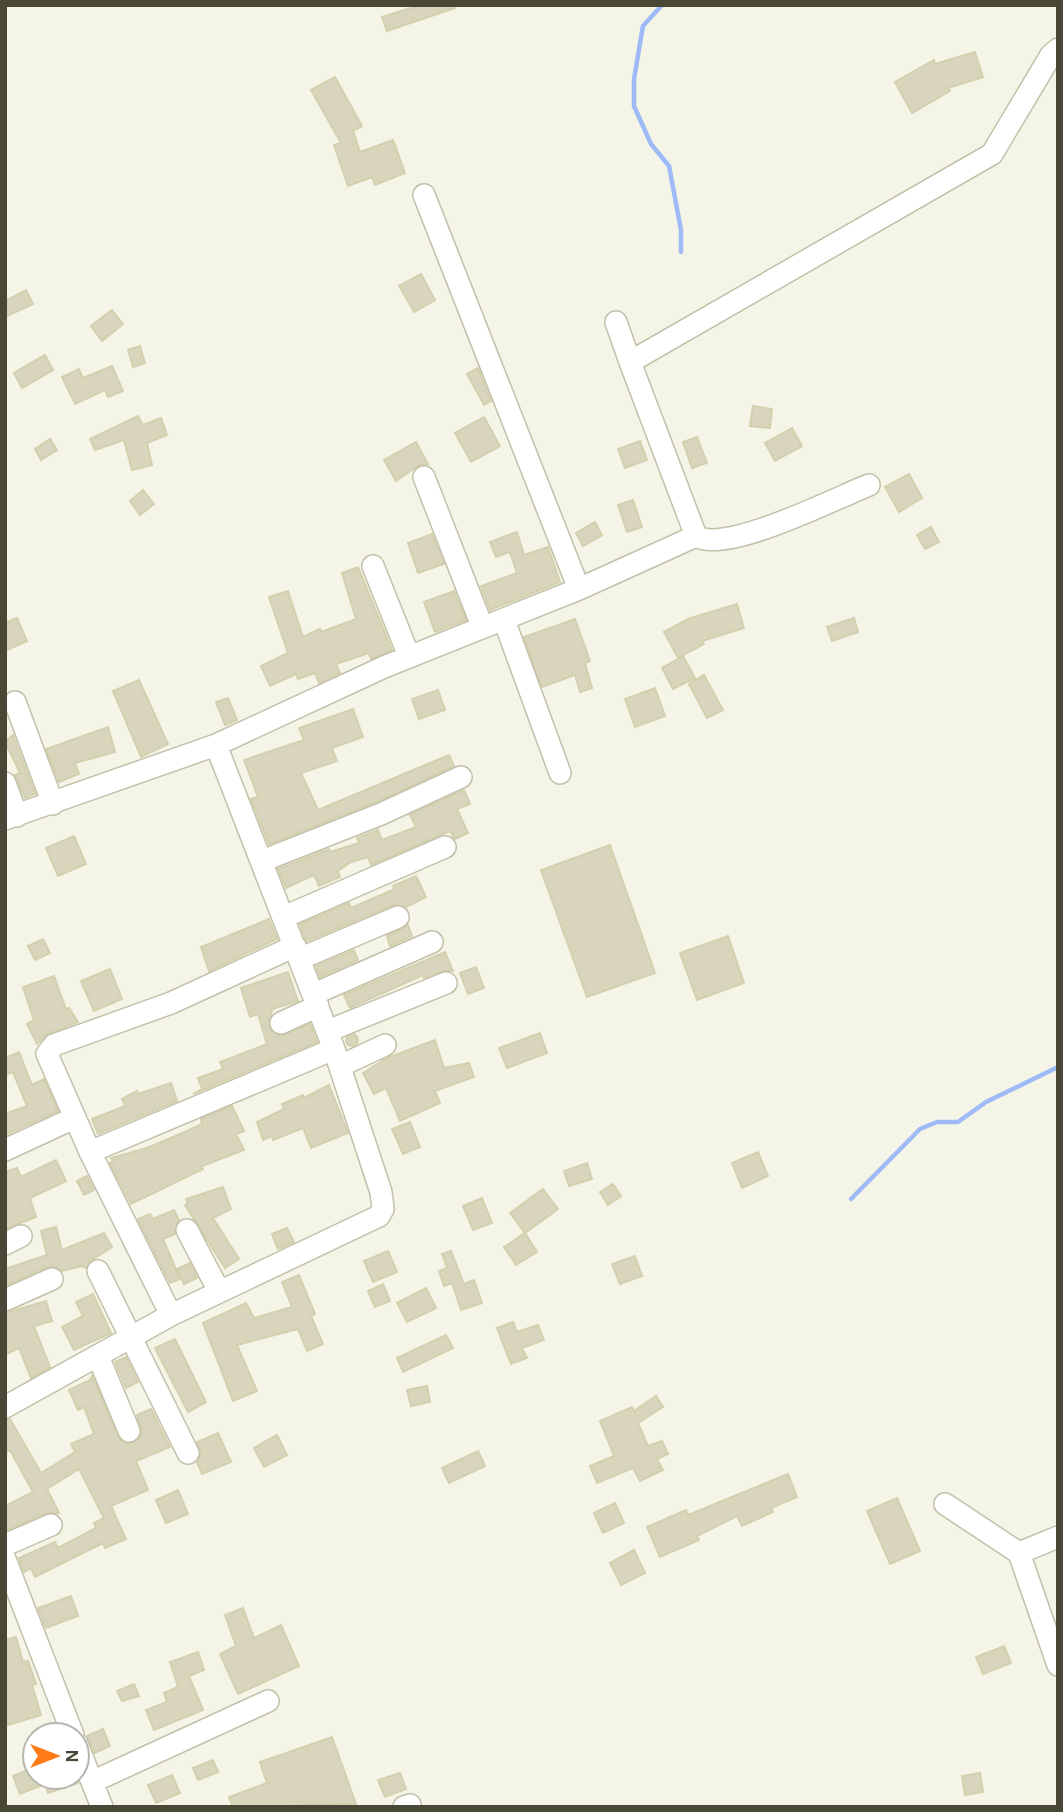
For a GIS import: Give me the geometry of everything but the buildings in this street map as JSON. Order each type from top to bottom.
[{"type":"street","points":[[630,362],[992,155],[1046,64],[1058,50]]},
{"type":"street","points":[[424,195],[579,589]]},
{"type":"street","points":[[616,322],[696,536],[710,542],[741,537],[869,485]]},
{"type":"street","points":[[424,477],[482,626]]},
{"type":"street","points":[[5,783],[11,818],[53,804],[216,745],[409,656],[579,589],[696,536]]},
{"type":"street","points":[[373,566],[409,656]]},
{"type":"street","points":[[503,620],[560,773]]},
{"type":"street","points":[[15,702],[53,804]]},
{"type":"street","points":[[5,1407],[170,1315],[379,1216],[383,1209],[381,1192],[334,1049],[216,745]]},
{"type":"street","points":[[262,861],[381,814],[461,777]]},
{"type":"street","points":[[284,917],[445,847]]},
{"type":"street","points":[[170,1315],[90,1152],[47,1054],[54,1045],[171,1003],[297,952],[398,917]]},
{"type":"street","points":[[281,1023],[316,1000],[432,942]]},
{"type":"street","points":[[90,1152],[334,1049],[446,983]]},
{"type":"street","points":[[334,1049],[385,1045]]},
{"type":"street","points":[[5,1150],[74,1118]]},
{"type":"street","points":[[187,1230],[219,1291]]},
{"type":"street","points":[[98,1271],[188,1453]]},
{"type":"street","points":[[5,1300],[52,1279]]},
{"type":"street","points":[[98,1356],[130,1431]]},
{"type":"street","points":[[945,1504],[1019,1553],[1053,1641],[1058,1664]]},
{"type":"street","points":[[5,1545],[51,1525]]},
{"type":"street","points":[[1019,1553],[1058,1537]]},
{"type":"street","points":[[5,1559],[69,1721]]},
{"type":"street","points":[[102,1807],[92,1782],[268,1701]]},
{"type":"waterway","points":[[662,5],[643,26],[634,79],[634,106],[651,144],[669,166],[681,230],[681,252]]},
{"type":"waterway","points":[[851,1199],[920,1129],[937,1122],[958,1122],[986,1102],[1058,1067]]}]
